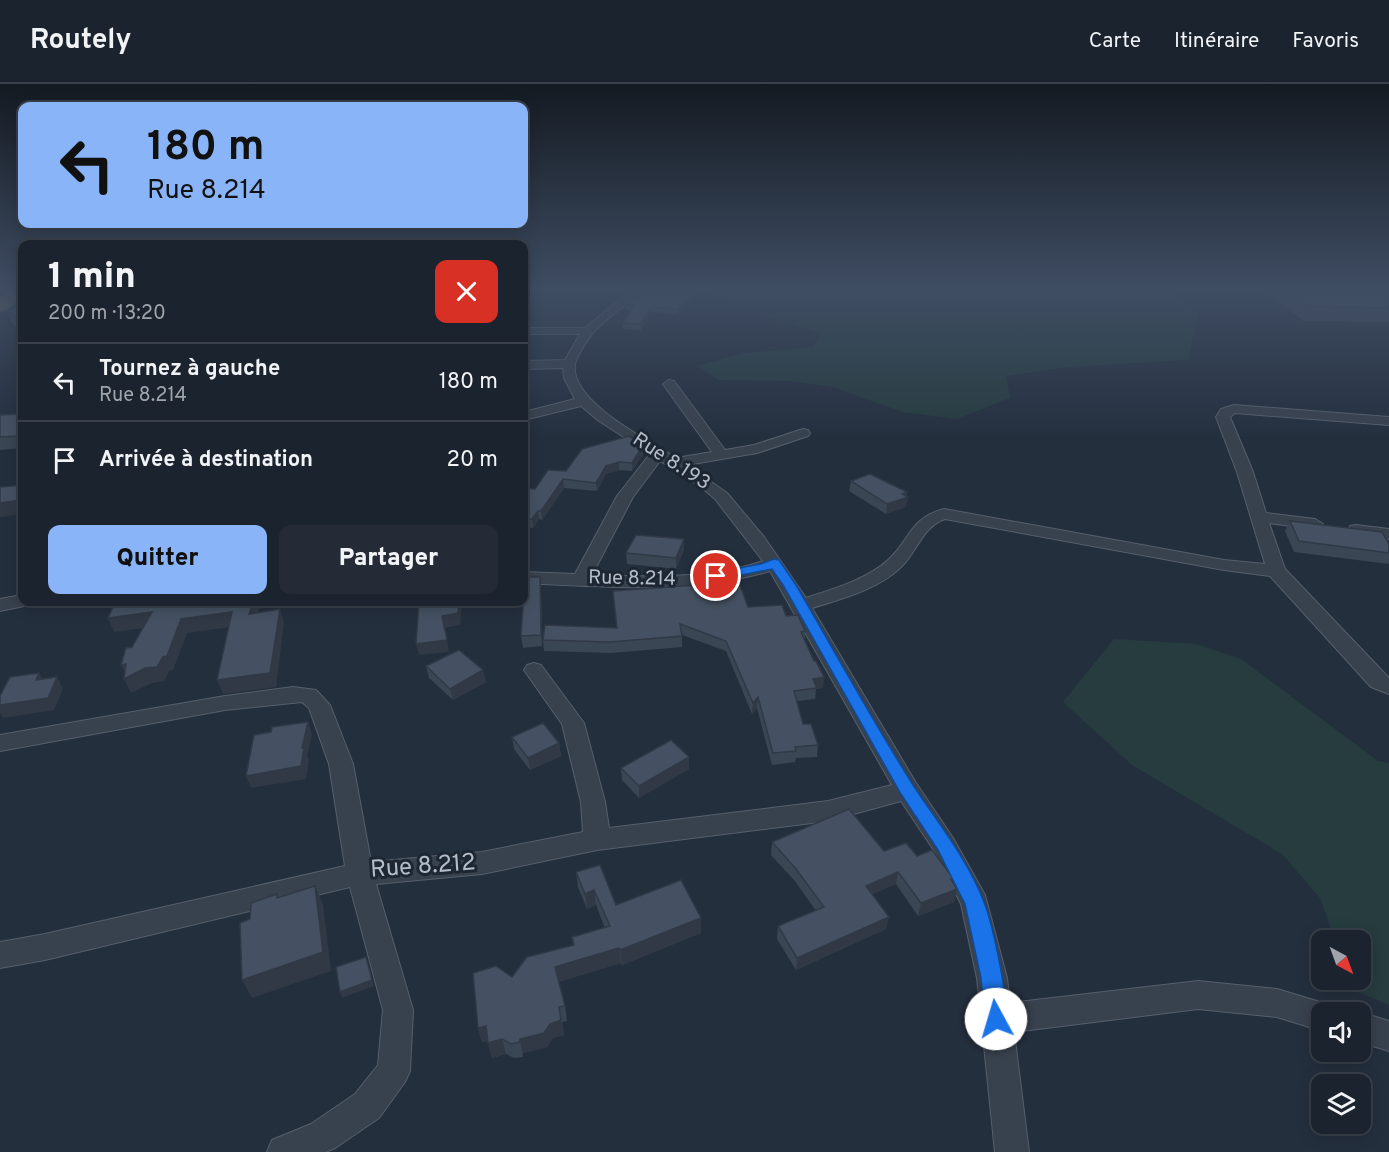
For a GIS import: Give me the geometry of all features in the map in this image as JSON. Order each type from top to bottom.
[{"type":"street","points":[[528,365],[569,364],[584,338]]},
{"type":"street","name":"Rue 8.193","points":[[569,364],[570,378],[583,401],[604,418],[667,457],[722,496],[774,563],[907,790],[944,845],[975,903],[992,978],[1012,1152]]},
{"type":"street","points":[[669,384],[721,454]]},
{"type":"street","points":[[528,415],[583,401]]},
{"type":"street","points":[[1388,422],[1234,409],[1226,412],[1223,417],[1245,472],[1276,571],[1379,682],[1389,687]]},
{"type":"street","points":[[581,579],[625,496],[667,457],[757,449],[803,433]]},
{"type":"street","points":[[800,605],[849,590],[888,570],[908,549],[924,521],[944,514],[1224,565],[1276,571]]},
{"type":"street","points":[[1258,517],[1389,534]]},
{"type":"street","name":"Rue 8.214","points":[[528,578],[629,583],[672,581],[764,568],[774,563]]},
{"type":"street","points":[[0,605],[18,602]]},
{"type":"street","points":[[534,670],[573,723],[593,802],[597,840]]},
{"type":"street","name":"Rue 8.212","points":[[0,743],[225,703],[293,694],[308,695],[319,705],[341,764],[360,874],[483,863],[597,840],[828,811],[907,790]]},
{"type":"street","points":[[0,955],[45,947],[360,874],[398,1010],[394,1071],[367,1106],[323,1136],[284,1152]]},
{"type":"street","points":[[996,1019],[1198,995],[1277,1003],[1311,1013]]},
{"type":"street","points":[[1371,1030],[1389,1036]]},
{"type":"green space","points":[[820,338],[1193,338],[1188,360],[1069,367],[1006,376],[1010,398],[957,419],[902,412],[833,387],[791,381],[719,380],[697,366],[744,353],[813,347]]},
{"type":"green space","points":[[1114,639],[1196,644],[1241,659],[1378,761],[1389,763],[1389,1005],[1353,990],[1371,990],[1371,930],[1331,930],[1320,898],[1282,854],[1132,765],[1063,702]]},
{"type":"building","points":[[18,414],[18,436],[0,437],[0,415]]},
{"type":"building","points":[[629,436],[643,445],[632,463],[619,462],[606,466],[596,483],[563,479],[541,511],[538,511],[532,519],[528,519],[528,488],[535,489],[548,470],[566,471],[582,449]]},
{"type":"building","points":[[870,474],[907,492],[902,494],[908,497],[887,504],[851,481]]},
{"type":"building","points":[[18,485],[18,501],[0,503],[0,487]]},
{"type":"building","points":[[1290,521],[1382,532],[1389,544],[1389,553],[1299,541]]},
{"type":"building","points":[[636,535],[684,539],[676,558],[626,553]]},
{"type":"building","points":[[528,577],[540,577],[541,635],[521,636],[523,606],[528,606]]},
{"type":"building","points":[[739,582],[748,607],[782,605],[786,616],[798,615],[805,631],[801,632],[824,677],[813,679],[817,688],[794,691],[803,724],[811,724],[818,745],[795,747],[796,751],[773,753],[758,697],[753,703],[726,641],[680,624],[682,636],[610,642],[543,640],[545,625],[617,628],[613,591]]},
{"type":"building","points":[[113,606],[252,606],[249,614],[280,609],[270,673],[217,680],[232,612],[181,619],[167,656],[163,657],[157,667],[145,668],[124,679],[126,664],[121,665],[126,648],[132,647],[152,612],[108,618]]},
{"type":"building","points":[[419,606],[459,606],[458,613],[442,616],[447,640],[416,644]]},
{"type":"building","points":[[459,650],[483,670],[450,689],[426,666]]},
{"type":"building","points":[[39,673],[36,680],[57,677],[48,698],[0,705],[0,696],[10,677]]},
{"type":"building","points":[[308,722],[302,748],[304,748],[301,766],[246,776],[254,735],[271,732],[272,727]]},
{"type":"building","points":[[543,723],[559,743],[528,758],[512,737]]},
{"type":"building","points":[[671,740],[689,757],[639,786],[621,768]]},
{"type":"building","points":[[849,809],[884,851],[906,843],[917,856],[932,850],[953,878],[951,879],[957,889],[921,903],[898,872],[866,886],[889,917],[797,958],[778,926],[824,907],[796,869],[772,842]]},
{"type":"building","points":[[600,865],[616,905],[681,880],[701,918],[620,950],[619,948],[555,967],[565,1006],[559,1007],[561,1020],[550,1024],[544,1033],[520,1039],[520,1042],[511,1044],[502,1039],[488,1043],[486,1026],[478,1028],[473,973],[496,966],[512,977],[527,957],[574,945],[572,937],[610,926],[594,890],[585,894],[576,872]]},
{"type":"building","points":[[315,886],[323,952],[242,980],[240,923],[250,919],[251,903],[277,894],[277,898]]},
{"type":"building","points":[[366,957],[372,980],[340,992],[336,967]]},
{"type":"route","points":[[716,576],[764,568],[774,563],[789,585],[907,790],[944,845],[975,903],[992,978],[996,1019]]}]
